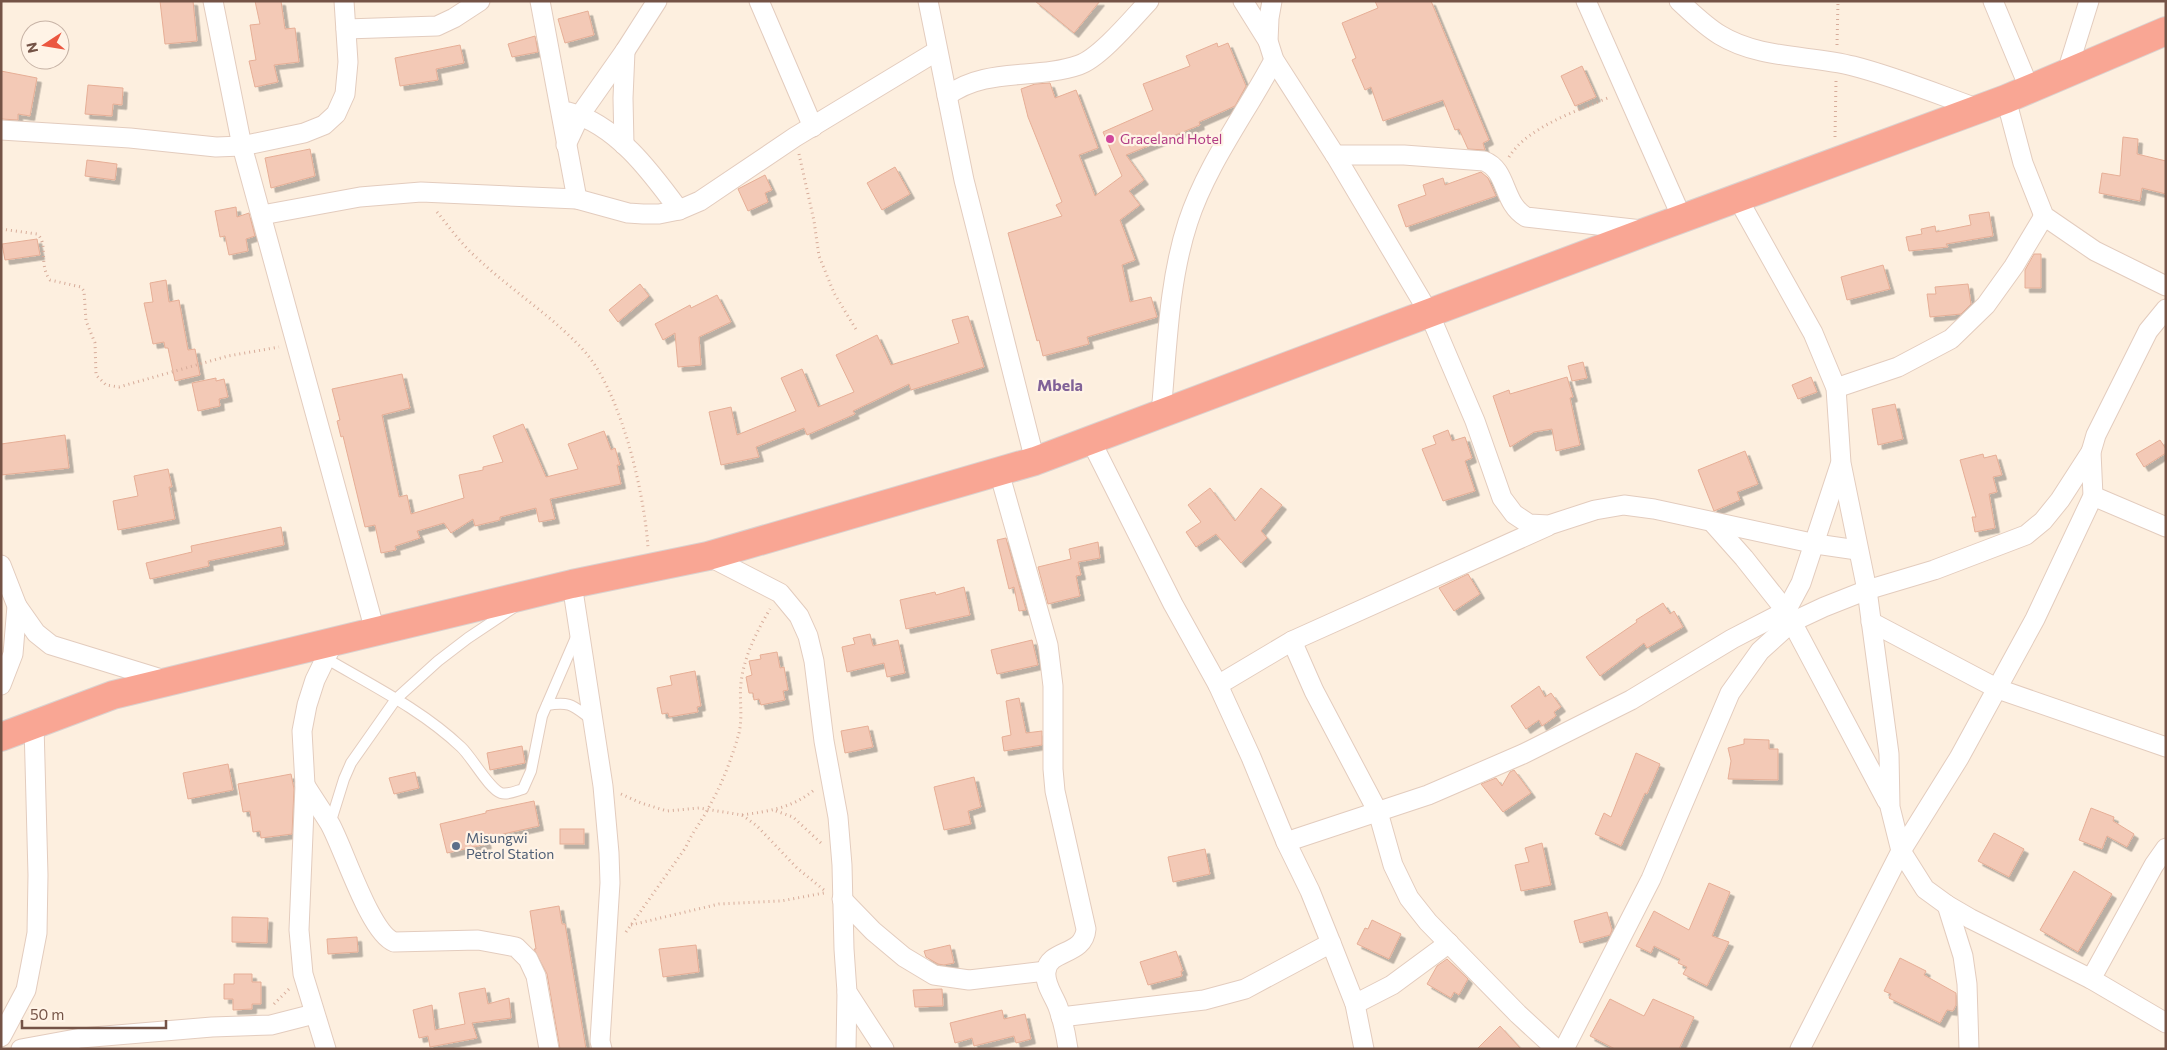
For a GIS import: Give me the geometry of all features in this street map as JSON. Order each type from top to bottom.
[{"type":"highway","points":[[1,737],[113,695],[169,681],[331,650],[374,632],[572,584],[708,556],[1035,461],[1682,218],[1979,109],[2066,75],[2166,31]]},
{"type":"street","points":[[213,1],[242,146],[374,632]]},
{"type":"street","points":[[1,130],[130,138],[191,146],[242,146],[304,133],[324,125],[336,114],[345,94],[348,62],[344,1]]},
{"type":"street","points":[[346,29],[436,26],[454,18],[480,1]]},
{"type":"street","points":[[540,1],[577,199]]},
{"type":"street","points":[[566,145],[580,115],[657,1]]},
{"type":"street","points":[[759,1],[813,126]]},
{"type":"street","points":[[928,1],[964,180],[1035,461]]},
{"type":"street","points":[[947,96],[958,88],[978,80],[1065,69],[1080,65],[1092,58],[1149,1]]},
{"type":"street","points":[[1243,1],[1268,42],[1274,60],[1335,155],[1429,313],[1475,421],[1502,498],[1514,514],[1530,524],[1549,526]]},
{"type":"street","points":[[1268,42],[1272,1]]},
{"type":"street","points":[[1586,1],[1682,218]]},
{"type":"street","points":[[1679,1],[1699,20],[1722,36],[1757,50],[1836,62],[1874,72],[1979,109]]},
{"type":"street","points":[[1993,1],[2018,94],[2023,163],[2044,216],[2096,251],[2166,286]]},
{"type":"street","points":[[2066,75],[2089,1]]},
{"type":"street","points":[[624,145],[625,51]]},
{"type":"street","points":[[262,215],[360,197],[421,192],[577,199],[628,213],[658,214],[679,210],[700,201],[795,137],[937,51]]},
{"type":"street","points":[[1161,414],[1172,298],[1188,222],[1212,168],[1274,60]]},
{"type":"street","points":[[559,110],[580,115],[600,125],[624,145],[659,183],[679,210]]},
{"type":"street","points":[[1335,155],[1404,155],[1484,161],[1492,164],[1498,171],[1510,201],[1518,212],[1526,217],[1648,231]]},
{"type":"street","points":[[1738,199],[1813,333],[1836,388],[1841,463],[1867,590],[1889,754],[1890,807],[1900,851],[1924,888],[1947,905],[2091,980],[2166,1023]]},
{"type":"street","points":[[1836,388],[1898,367],[1951,339],[1986,305],[2014,266],[2044,216]]},
{"type":"street","points":[[1286,842],[1378,812],[1480,773],[1579,727],[1631,700],[1732,639],[1789,616],[1824,607],[1867,590],[1934,570],[2026,535],[2043,521],[2060,500],[2091,452],[2096,435],[2148,331],[2166,309]]},
{"type":"street","points":[[1092,441],[1173,604],[1218,685],[1251,757],[1286,842],[1310,891],[1355,1004],[1364,1049]]},
{"type":"street","points":[[1800,1049],[1900,851],[1959,758],[2035,620],[2093,496],[2091,452]]},
{"type":"street","points":[[1564,1049],[1651,879],[1730,692],[1789,616],[1816,544],[1841,463]]},
{"type":"street","points":[[999,472],[1048,645],[1053,686],[1053,769],[1056,791],[1086,929],[1082,943],[1051,960],[1046,971],[1048,986],[1061,1017],[1068,1049]]},
{"type":"street","points":[[2093,496],[2166,526]]},
{"type":"street","points":[[1218,685],[1292,641],[1549,526],[1595,510],[1624,505],[1654,509],[1816,544],[1858,550]]},
{"type":"street","points":[[1712,522],[1744,558],[1789,616],[1890,807]]},
{"type":"street","points":[[708,556],[780,593],[798,616],[808,636],[814,661],[824,741],[832,775],[842,865],[847,992],[846,1049]]},
{"type":"street","points":[[1,565],[17,606],[36,633],[51,645],[169,681]]},
{"type":"street","points":[[572,584],[591,720],[603,786],[610,883],[600,1041],[602,1049]]},
{"type":"street","points":[[1,685],[13,654],[17,606]]},
{"type":"street","points":[[1871,622],[1998,689],[2166,747]]},
{"type":"street","points":[[1292,641],[1314,691],[1378,812],[1393,865],[1409,898],[1428,922],[1518,1014],[1556,1049]]},
{"type":"street","points":[[326,1049],[303,974],[299,930],[305,785],[302,731],[315,680],[331,650]]},
{"type":"street","points":[[1,1037],[26,990],[37,933],[38,875],[34,725]]},
{"type":"street","points":[[305,785],[330,824],[367,906],[387,940],[394,942],[478,940],[516,947],[528,959],[536,976],[549,1049]]},
{"type":"street","points":[[2091,980],[2154,865],[2166,848]]},
{"type":"street","points":[[842,898],[874,931],[904,957],[934,975],[969,980],[1046,971]]},
{"type":"street","points":[[1947,905],[1963,956],[1967,984],[1969,1049]]},
{"type":"street","points":[[1355,1004],[1392,985],[1449,943]]},
{"type":"street","points":[[1061,1017],[1204,1000],[1228,994],[1245,989],[1331,944]]},
{"type":"street","points":[[847,992],[884,1049]]},
{"type":"street","points":[[21,1049],[81,1038],[212,1027],[271,1025],[314,1014]]},
{"type":"lane","points":[[330,824],[351,763],[396,699],[438,661],[534,593]]},
{"type":"lane","points":[[331,650],[396,699],[432,722],[462,748],[492,787],[501,793],[512,793],[523,789],[531,771],[542,716],[578,631]]},
{"type":"lane","points":[[547,705],[563,702],[572,705],[591,720]]},
{"type":"path","points":[[1834,163],[1838,1]]},
{"type":"path","points":[[1502,183],[1508,158],[1522,142],[1541,128],[1626,90]]},
{"type":"path","points":[[795,137],[814,221],[818,256],[834,293],[857,332]]},
{"type":"path","points":[[421,192],[476,258],[567,334],[597,368],[607,387],[639,483],[645,512],[650,567]]},
{"type":"path","points":[[1,229],[37,234],[43,241],[44,270],[50,280],[81,287],[84,291],[86,321],[94,343],[96,375],[106,385],[119,387],[228,356],[296,344]]},
{"type":"path","points":[[606,961],[686,846],[692,832],[709,809],[740,731],[743,668],[762,623],[780,593]]},
{"type":"path","points":[[603,786],[641,803],[667,811],[709,809],[742,815],[776,811],[805,797],[832,775]]},
{"type":"path","points":[[776,811],[793,817],[842,865]]},
{"type":"path","points":[[631,925],[719,904],[781,901],[827,893],[798,868],[757,826],[742,815]]},
{"type":"building","points":[[160,1],[193,1],[197,41],[165,44]]},
{"type":"building","points":[[255,1],[281,1],[285,29],[295,28],[299,62],[274,65],[278,82],[255,87],[249,61],[256,60],[250,25],[260,24]]},
{"type":"building","points":[[1035,1],[1100,1],[1074,33]]},
{"type":"building","points":[[1375,1],[1431,1],[1489,140],[1483,143],[1485,150],[1468,149],[1459,129],[1455,130],[1443,100],[1383,121],[1371,87],[1365,90],[1352,60],[1356,58],[1342,23],[1378,8]]},
{"type":"building","points":[[588,11],[594,35],[565,43],[558,19]]},
{"type":"building","points":[[535,36],[538,52],[512,57],[508,44]]},
{"type":"building","points":[[1217,43],[1218,47],[1228,43],[1246,86],[1235,106],[1199,122],[1200,125],[1126,155],[1144,180],[1129,191],[1140,205],[1120,220],[1135,260],[1122,265],[1130,302],[1151,297],[1157,317],[1087,337],[1089,344],[1043,356],[1039,340],[1037,341],[1008,233],[1062,216],[1056,205],[1062,202],[1028,117],[1021,89],[1035,84],[1050,83],[1055,98],[1076,90],[1098,148],[1079,155],[1095,196],[1122,176],[1103,132],[1153,110],[1143,84],[1190,66],[1186,56]]},
{"type":"building","points":[[460,45],[464,63],[436,69],[438,80],[400,86],[395,58]]},
{"type":"building","points":[[1582,66],[1596,97],[1575,106],[1561,76]]},
{"type":"building","points":[[1,71],[37,78],[30,116],[18,114],[18,120],[1,119]]},
{"type":"building","points":[[88,85],[123,88],[122,105],[113,104],[112,116],[85,114]]},
{"type":"building","points":[[2123,137],[2138,139],[2137,154],[2166,161],[2166,194],[2142,188],[2140,201],[2099,193],[2102,173],[2120,176]]},
{"type":"building","points":[[310,149],[315,176],[271,188],[265,158]]},
{"type":"building","points":[[87,160],[117,164],[115,180],[85,176]]},
{"type":"building","points":[[895,167],[910,194],[882,210],[867,183]]},
{"type":"building","points":[[1481,172],[1488,178],[1496,196],[1406,227],[1398,205],[1426,195],[1423,185],[1443,178],[1445,185]]},
{"type":"building","points":[[765,175],[772,190],[765,193],[768,202],[748,211],[738,189]]},
{"type":"building","points":[[236,207],[237,217],[249,213],[255,236],[246,239],[248,251],[229,255],[225,236],[220,237],[215,211]]},
{"type":"building","points":[[1989,212],[1993,236],[1946,244],[1948,247],[1909,251],[1906,237],[1922,234],[1921,229],[1935,226],[1936,232],[1971,225],[1969,215]]},
{"type":"building","points":[[37,239],[40,255],[5,260],[2,244]]},
{"type":"building","points":[[2034,254],[2041,254],[2041,288],[2025,288],[2025,270]]},
{"type":"building","points":[[1883,265],[1890,289],[1847,300],[1841,277]]},
{"type":"building","points":[[166,280],[169,302],[179,300],[188,350],[195,349],[200,375],[175,381],[168,348],[165,348],[164,342],[153,344],[144,303],[153,302],[150,283]]},
{"type":"building","points":[[640,284],[649,296],[618,322],[609,310]]},
{"type":"building","points":[[1968,284],[1971,304],[1961,314],[1930,317],[1927,294],[1936,294],[1935,287]]},
{"type":"building","points":[[717,295],[731,322],[699,337],[701,365],[678,367],[675,333],[663,340],[655,324],[690,305],[691,308]]},
{"type":"building","points":[[968,316],[984,367],[911,390],[909,384],[853,411],[855,414],[807,435],[804,428],[756,447],[759,457],[721,465],[709,412],[731,407],[737,435],[796,411],[781,378],[802,369],[818,407],[854,392],[836,355],[877,335],[891,365],[959,343],[952,320]]},
{"type":"building","points":[[1583,362],[1587,378],[1572,381],[1568,366]]},
{"type":"building","points":[[402,374],[410,408],[382,415],[399,497],[407,495],[411,514],[464,498],[459,475],[483,470],[483,467],[503,462],[493,436],[523,424],[546,477],[578,469],[568,444],[604,431],[611,450],[615,448],[620,465],[617,465],[621,484],[550,499],[555,519],[539,522],[536,508],[500,517],[500,520],[475,526],[473,519],[451,533],[444,523],[417,531],[420,538],[395,546],[396,550],[381,553],[375,525],[365,527],[343,436],[341,437],[337,421],[340,420],[332,389]]},
{"type":"building","points":[[1567,377],[1573,397],[1570,398],[1580,445],[1556,451],[1552,429],[1534,432],[1510,447],[1493,396],[1509,390],[1510,394]]},
{"type":"building","points":[[1811,377],[1817,392],[1798,399],[1792,385]]},
{"type":"building","points":[[216,378],[216,381],[224,379],[228,397],[219,399],[220,406],[198,411],[192,383]]},
{"type":"building","points":[[1895,404],[1903,439],[1878,445],[1872,409]]},
{"type":"building","points":[[1448,430],[1452,441],[1465,437],[1472,458],[1465,461],[1475,491],[1443,501],[1422,449],[1436,444],[1433,436]]},
{"type":"building","points":[[65,435],[69,468],[1,475],[1,444]]},
{"type":"building","points":[[2160,440],[2166,449],[2166,453],[2144,467],[2136,454]]},
{"type":"building","points":[[1745,451],[1758,484],[1737,492],[1740,500],[1714,511],[1698,470]]},
{"type":"building","points":[[1983,454],[1984,458],[1996,455],[2002,475],[1993,477],[1997,492],[1989,494],[1995,528],[1975,532],[1972,517],[1976,517],[1960,460]]},
{"type":"building","points":[[168,469],[172,487],[169,487],[175,519],[118,530],[113,501],[138,496],[134,476]]},
{"type":"building","points":[[1210,488],[1235,521],[1261,488],[1282,505],[1261,531],[1267,538],[1241,563],[1216,534],[1196,547],[1186,532],[1201,522],[1188,505]]},
{"type":"building","points":[[281,527],[284,545],[208,561],[209,566],[150,579],[146,563],[192,552],[191,546]]},
{"type":"building","points":[[1006,538],[1026,610],[1019,611],[1014,587],[1009,589],[997,540]]},
{"type":"building","points":[[1098,542],[1100,558],[1078,562],[1081,575],[1076,576],[1080,596],[1048,604],[1038,567],[1071,559],[1069,549]]},
{"type":"building","points":[[1468,574],[1480,594],[1454,611],[1439,588]]},
{"type":"building","points":[[964,587],[970,615],[906,629],[900,600],[935,592],[936,595]]},
{"type":"building","points":[[1663,603],[1670,614],[1674,611],[1683,627],[1647,648],[1644,643],[1600,676],[1586,657],[1637,622],[1636,620]]},
{"type":"building","points":[[870,634],[873,646],[898,640],[905,673],[887,677],[884,663],[847,672],[842,647],[855,644],[853,638]]},
{"type":"building","points":[[1032,640],[1038,665],[997,674],[991,650]]},
{"type":"building","points":[[777,652],[780,668],[784,667],[788,690],[783,691],[785,700],[761,705],[759,699],[754,700],[753,693],[749,693],[746,677],[752,675],[749,661],[761,659],[760,655]]},
{"type":"building","points":[[695,671],[701,706],[697,707],[698,712],[669,717],[668,713],[662,714],[657,688],[672,685],[670,676]]},
{"type":"building","points":[[1539,686],[1545,697],[1551,693],[1561,707],[1554,712],[1556,716],[1542,726],[1539,720],[1526,729],[1511,706]]},
{"type":"building","points":[[1019,698],[1026,733],[1042,731],[1042,745],[1004,751],[1002,737],[1011,735],[1006,701]]},
{"type":"building","points":[[868,726],[873,747],[845,753],[841,731]]},
{"type":"building","points":[[1744,739],[1769,740],[1769,749],[1778,749],[1778,780],[1728,779],[1731,761],[1728,748],[1744,744]]},
{"type":"building","points":[[522,746],[525,763],[490,770],[487,753]]},
{"type":"building","points":[[1636,753],[1660,764],[1621,846],[1595,834],[1604,813],[1611,817]]},
{"type":"building","points":[[228,764],[233,790],[188,799],[183,773]]},
{"type":"building","points":[[1514,770],[1531,793],[1503,812],[1481,784],[1496,778],[1502,786],[1510,772]]},
{"type":"building","points":[[415,772],[419,788],[394,794],[389,778]]},
{"type":"building","points":[[291,774],[294,789],[292,834],[261,838],[260,831],[253,832],[250,811],[243,812],[238,784]]},
{"type":"building","points":[[974,777],[981,807],[968,811],[971,824],[944,830],[934,787]]},
{"type":"building","points":[[534,801],[539,826],[485,838],[487,844],[447,853],[440,824],[486,813],[486,811]]},
{"type":"building","points":[[2091,808],[2114,817],[2113,821],[2134,834],[2127,847],[2107,836],[2102,849],[2079,840]]},
{"type":"building","points":[[560,829],[584,829],[584,844],[560,844]]},
{"type":"building","points":[[1994,833],[2024,849],[2009,877],[1978,861]]},
{"type":"building","points":[[1542,843],[1551,885],[1521,891],[1515,865],[1529,862],[1525,848]]},
{"type":"building","points":[[1205,849],[1210,874],[1173,882],[1168,857]]},
{"type":"building","points":[[2074,871],[2112,894],[2078,952],[2040,930]]},
{"type":"building","points":[[1709,883],[1730,892],[1712,936],[1729,942],[1707,986],[1683,974],[1687,967],[1678,963],[1680,959],[1654,946],[1651,953],[1636,946],[1654,911],[1689,930]]},
{"type":"building","points":[[559,906],[562,924],[565,924],[586,1049],[560,1049],[547,974],[534,949],[536,949],[530,911]]},
{"type":"building","points":[[1607,912],[1612,930],[1610,935],[1580,943],[1574,921]]},
{"type":"building","points":[[232,917],[268,918],[267,943],[232,942]]},
{"type":"building","points":[[1372,920],[1401,934],[1389,959],[1357,944],[1365,928],[1368,929]]},
{"type":"building","points":[[357,937],[358,952],[328,954],[327,939]]},
{"type":"building","points":[[696,945],[699,972],[663,977],[659,949]]},
{"type":"building","points":[[950,945],[954,963],[938,964],[926,957],[924,951]]},
{"type":"building","points":[[1176,951],[1183,971],[1181,971],[1182,976],[1148,985],[1140,962]]},
{"type":"building","points":[[1900,958],[1926,971],[1924,975],[1956,993],[1956,1005],[1953,1011],[1947,1010],[1940,1023],[1889,998],[1891,994],[1884,991]]},
{"type":"building","points":[[1447,959],[1468,979],[1459,995],[1454,992],[1451,998],[1427,984],[1437,966]]},
{"type":"building","points":[[234,974],[252,974],[252,982],[261,982],[261,1004],[252,1004],[252,1009],[233,1010],[233,999],[224,999],[224,984],[234,984]]},
{"type":"building","points":[[485,988],[488,1004],[509,998],[511,1018],[472,1023],[477,1038],[430,1047],[428,1036],[419,1038],[413,1010],[432,1005],[435,1030],[465,1024],[459,993]]},
{"type":"building","points":[[942,989],[943,1006],[915,1007],[913,990]]},
{"type":"building","points":[[1610,999],[1644,1016],[1653,999],[1694,1017],[1679,1049],[1615,1049],[1590,1036]]},
{"type":"building","points":[[1002,1010],[1004,1019],[1025,1014],[1031,1039],[1016,1043],[1014,1036],[974,1046],[972,1038],[955,1043],[950,1023]]},
{"type":"building","points":[[1500,1026],[1521,1049],[1477,1049]]},
{"type":"place","name":"Graceland Hotel","points":[[1110,139]]},
{"type":"place","name":"Misungwi Petrol Station","points":[[456,846]]},
{"type":"district","name":"Mbela","points":[[1060,385]]}]
